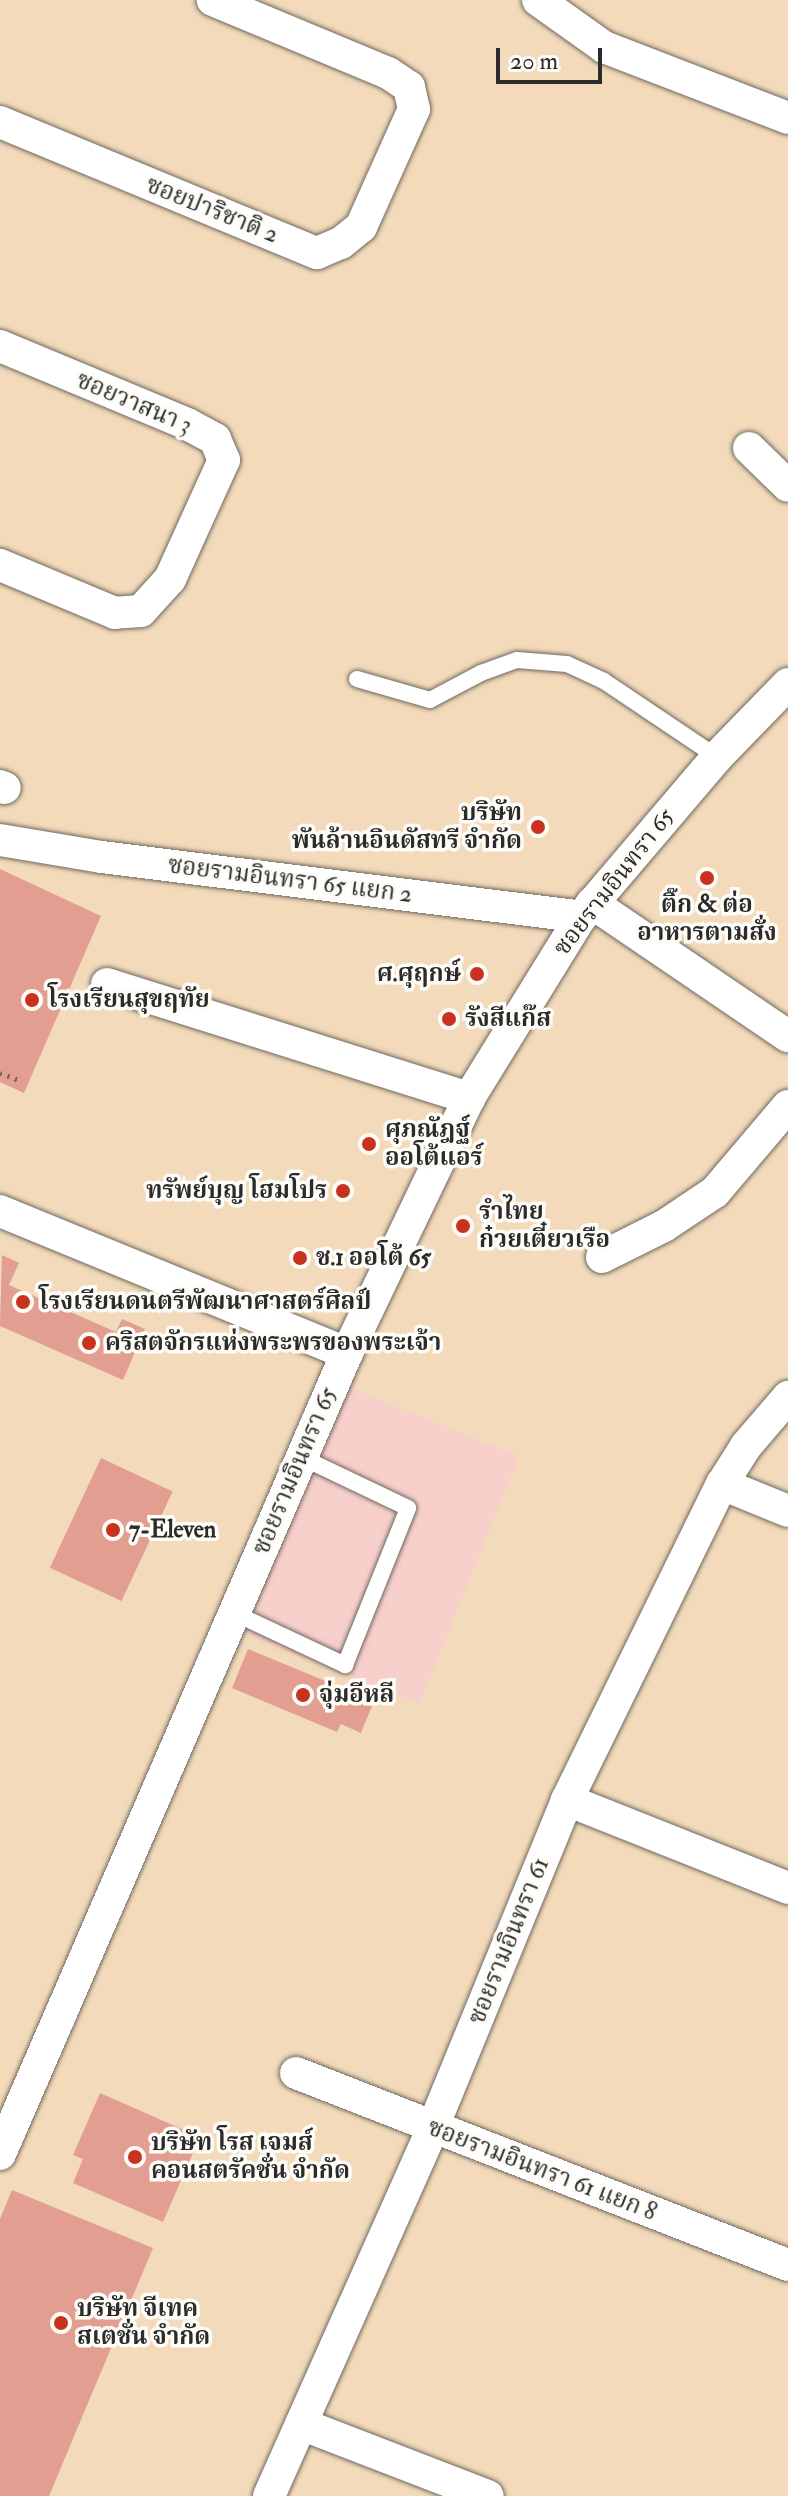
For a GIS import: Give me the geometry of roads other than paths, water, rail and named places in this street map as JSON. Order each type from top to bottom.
[{"type":"street","name":"ซอยปาริชาติ 2","points":[[0,122],[317,253],[341,243],[361,227],[414,109],[409,87],[388,73],[213,0]]},
{"type":"street","points":[[538,0],[604,47],[788,118]]},
{"type":"street","name":"ซอยวาสนา 3","points":[[0,346],[187,424],[215,439],[224,460],[170,579],[141,611],[115,613],[0,565]]},
{"type":"street","points":[[749,448],[788,486]]},
{"type":"street","name":"ซอยรามอินทรา 65","points":[[0,2154],[347,1353],[469,1098],[586,910],[717,757],[788,684]]},
{"type":"street","name":"ซอยรามอินทรา 65 แยก 2","points":[[0,840],[102,857],[586,910]]},
{"type":"street","points":[[586,910],[788,1036]]},
{"type":"street","points":[[107,984],[469,1098]]},
{"type":"street","points":[[602,1257],[664,1226],[715,1192],[788,1106]]},
{"type":"street","points":[[2,1218],[347,1353]]},
{"type":"street","name":"ซอยรามอินทรา 61","points":[[269,2496],[433,2127],[567,1800],[722,1484],[746,1446],[785,1400]]},
{"type":"street","points":[[722,1484],[788,1511]]},
{"type":"street","points":[[567,1800],[788,1888]]},
{"type":"street","name":"ซอยรามอินทรา 61 แยก 8","points":[[296,2073],[788,2265]]},
{"type":"street","points":[[301,2424],[488,2496]]},
{"type":"lane","points":[[357,679],[430,700],[481,673],[517,660],[567,664],[604,681],[717,757]]},
{"type":"lane","points":[[234,1613],[345,1665],[408,1508],[301,1457]]},
{"type":"place","name":"บริษัท พันล้านอินดัสทรี จำกัด","points":[[538,827]]},
{"type":"place","name":"ติ๊ก & ต่อ อาหารตามสั่ง","points":[[707,878]]},
{"type":"place","name":"ศ.ศุฤกษ์","points":[[477,974]]},
{"type":"place","name":"โรงเรียนสุขฤทัย","points":[[32,1000]]},
{"type":"place","name":"รังสีแก๊ส","points":[[449,1019]]},
{"type":"place","name":"ศุภณัฎฐ์ ออโต้แอร์","points":[[369,1144]]},
{"type":"place","name":"ทรัพย์บุญ โฮมโปร","points":[[343,1191]]},
{"type":"place","name":"รำไทย ก๋วยเตี๋ยวเรือ","points":[[463,1226]]},
{"type":"place","name":"ช.1 ออโต้ 65","points":[[300,1258]]},
{"type":"place","name":"โรงเรียนดนตรีพัฒนาศาสตร์ศิลป์","points":[[23,1302]]},
{"type":"place","name":"คริสตจักรแห่งพระพรของพระเจ้า","points":[[89,1343]]},
{"type":"place","name":"7-Eleven","points":[[113,1530]]},
{"type":"place","name":"จุ่มอีหลี","points":[[303,1695]]},
{"type":"place","name":"บริษัท โรส เจมส์ คอนสตรัคชั่น จำกัด","points":[[135,2157]]},
{"type":"place","name":"บริษัท จีเทค สเตชั่น จำกัด","points":[[61,2323]]}]
